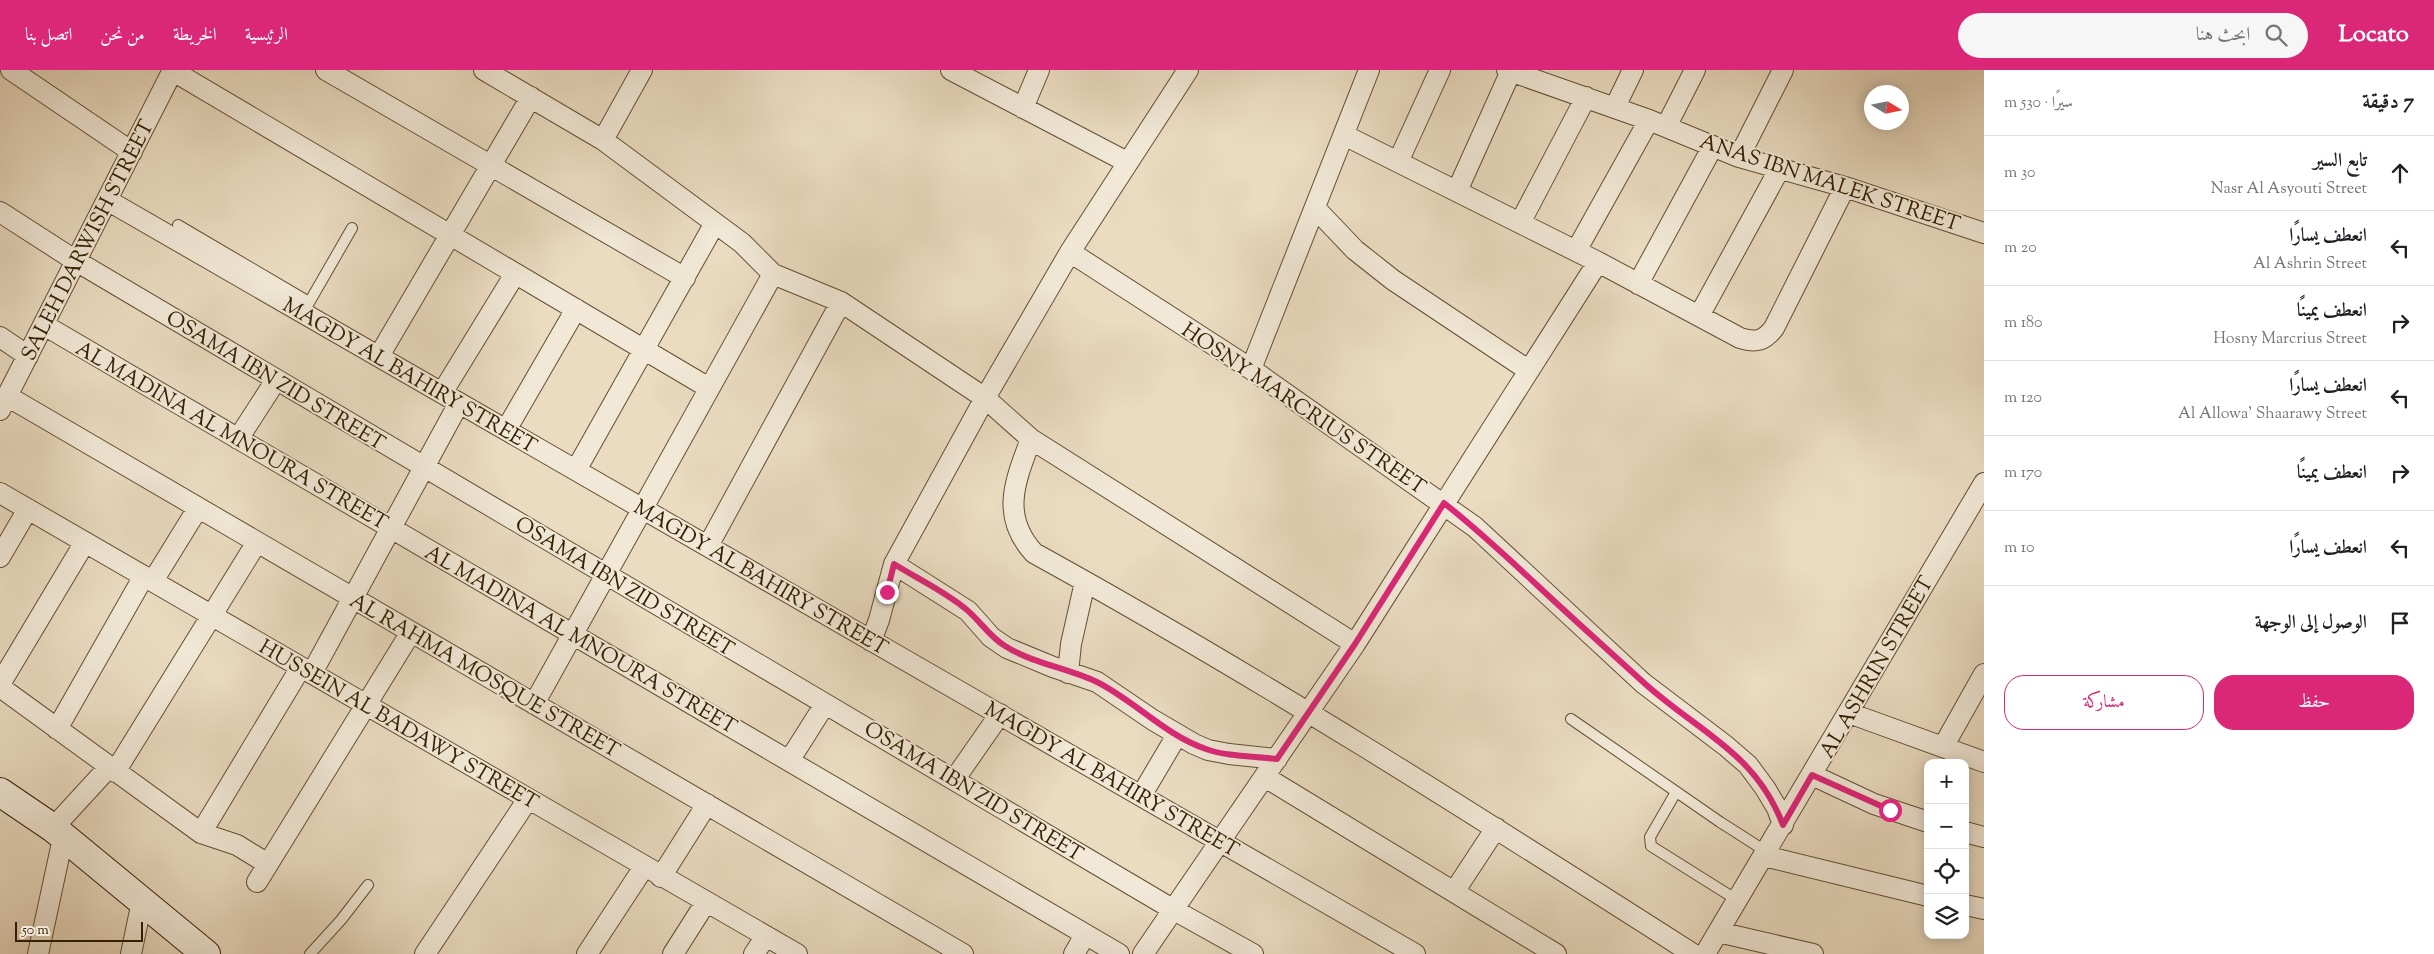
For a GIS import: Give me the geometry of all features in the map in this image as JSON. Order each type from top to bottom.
[{"type":"street","points":[[11,70],[132,152]]},
{"type":"street","points":[[326,70],[685,278]]},
{"type":"street","points":[[484,70],[603,140],[751,250],[773,274],[793,284],[841,302],[985,398],[1031,439],[1355,644]]},
{"type":"street","points":[[1023,108],[1040,70]]},
{"type":"street","points":[[872,641],[880,620],[894,564],[985,398],[1070,252],[1188,70]]},
{"type":"street","points":[[1251,369],[1370,70]]},
{"type":"street","points":[[1398,162],[1440,70]]},
{"type":"street","points":[[1615,107],[1633,70]]},
{"type":"street","points":[[1576,251],[1657,123],[1695,70]]},
{"type":"street","points":[[1739,157],[1783,70]]},
{"type":"street","points":[[173,71],[709,388]]},
{"type":"street","name":"SALEH DARWISH STREET","points":[[4,403],[173,71]]},
{"type":"street","points":[[1457,192],[1509,71]]},
{"type":"street","name":"ANAS IBN MALEK STREET","points":[[1509,71],[1615,107],[1739,157],[1845,187],[1984,233]]},
{"type":"street","points":[[603,140],[637,72]]},
{"type":"street","points":[[961,72],[1023,108],[1127,162]]},
{"type":"street","points":[[379,356],[531,97]]},
{"type":"street","points":[[1520,223],[1586,97]]},
{"type":"street","points":[[1344,135],[1598,262],[1740,338],[1754,342],[1766,338],[1774,328],[1845,187]]},
{"type":"street","points":[[1638,284],[1713,146]]},
{"type":"street","points":[[1698,316],[1780,168]]},
{"type":"street","name":"MAGDY AL BAHIRY STREET","points":[[107,200],[306,307],[379,356],[459,403],[1415,954]]},
{"type":"street","points":[[1315,208],[1355,250],[1393,280],[1528,370]]},
{"type":"street","name":"OSAMA IBN ZID STREET","points":[[0,212],[76,262],[1174,910],[1253,954]]},
{"type":"street","points":[[576,470],[716,223]]},
{"type":"street","name":"HOSNY MARCRIUS STREET","points":[[1070,252],[1251,369],[1444,503],[1505,554],[1643,683],[1748,765],[1777,808],[1783,825]]},
{"type":"street","points":[[1143,954],[1355,644],[1598,262]]},
{"type":"street","points":[[442,393],[515,274]]},
{"type":"street","points":[[534,704],[773,274]]},
{"type":"street","points":[[708,546],[841,302]]},
{"type":"street","points":[[506,430],[576,310]]},
{"type":"street","name":"AL MADINA AL MNOURA STREET","points":[[44,325],[1119,954]]},
{"type":"street","points":[[0,337],[28,356]]},
{"type":"street","points":[[238,439],[276,380]]},
{"type":"street","name":"AL RAHMA MOSQUE STREET","points":[[4,403],[198,508],[964,954]]},
{"type":"street","points":[[201,833],[353,598],[459,403]]},
{"type":"street","points":[[1031,439],[1016,478],[1013,512],[1017,530],[1034,553],[1308,714],[1496,828],[1693,954]]},
{"type":"street","name":"AL ASHRIN STREET","points":[[1705,954],[1983,486]]},
{"type":"street","name":"HUSSEIN AL BADAWY STREET","points":[[0,493],[661,877],[798,954]]},
{"type":"street","points":[[57,729],[149,578],[198,508]]},
{"type":"street","points":[[0,557],[28,509]]},
{"type":"street","points":[[85,542],[0,685],[57,729],[201,833],[237,844],[268,864]]},
{"type":"street","points":[[38,954],[58,833],[112,769],[257,542]]},
{"type":"street","points":[[894,564],[968,611],[991,637],[1007,648],[1068,673],[1097,682],[1177,734],[1208,750],[1277,759]]},
{"type":"street","points":[[1068,673],[1071,644],[1085,582]]},
{"type":"street","points":[[257,882],[411,632]]},
{"type":"street","points":[[1943,747],[1984,674]]},
{"type":"street","points":[[788,761],[825,704]]},
{"type":"street","points":[[1848,713],[1984,762]]},
{"type":"street","points":[[954,780],[1000,714]]},
{"type":"street","points":[[1141,796],[1177,734]]},
{"type":"street","points":[[1812,775],[1874,804],[1924,821]]},
{"type":"street","points":[[1265,777],[1556,954]]},
{"type":"street","points":[[0,792],[58,833],[206,954]]},
{"type":"street","points":[[425,954],[528,799]]},
{"type":"street","points":[[661,877],[707,804]]},
{"type":"street","points":[[1454,892],[1496,828]]},
{"type":"street","points":[[1969,833],[1984,837]]},
{"type":"street","points":[[1765,854],[1924,895]]},
{"type":"street","points":[[587,954],[644,867]]},
{"type":"street","points":[[132,954],[142,901]]},
{"type":"street","points":[[673,954],[706,902]]},
{"type":"street","points":[[1969,906],[1984,909]]},
{"type":"street","points":[[1718,932],[1813,954]]},
{"type":"street","points":[[1074,954],[1086,934]]},
{"type":"street","points":[[754,954],[766,936]]},
{"type":"lane","points":[[178,225],[306,307],[352,228]]},
{"type":"lane","points":[[1572,719],[1765,854]]},
{"type":"lane","points":[[1676,792],[1650,837],[1651,846],[1738,900]]},
{"type":"lane","points":[[310,954],[341,920],[368,885]]},
{"type":"route","points":[[887,592],[894,564],[968,611],[991,637],[1007,648],[1053,667],[1097,682],[1153,720],[1194,744],[1208,750],[1229,754],[1277,759],[1355,644],[1444,503],[1505,554],[1643,683],[1748,765],[1777,808],[1783,825],[1812,775],[1890,810]]}]
